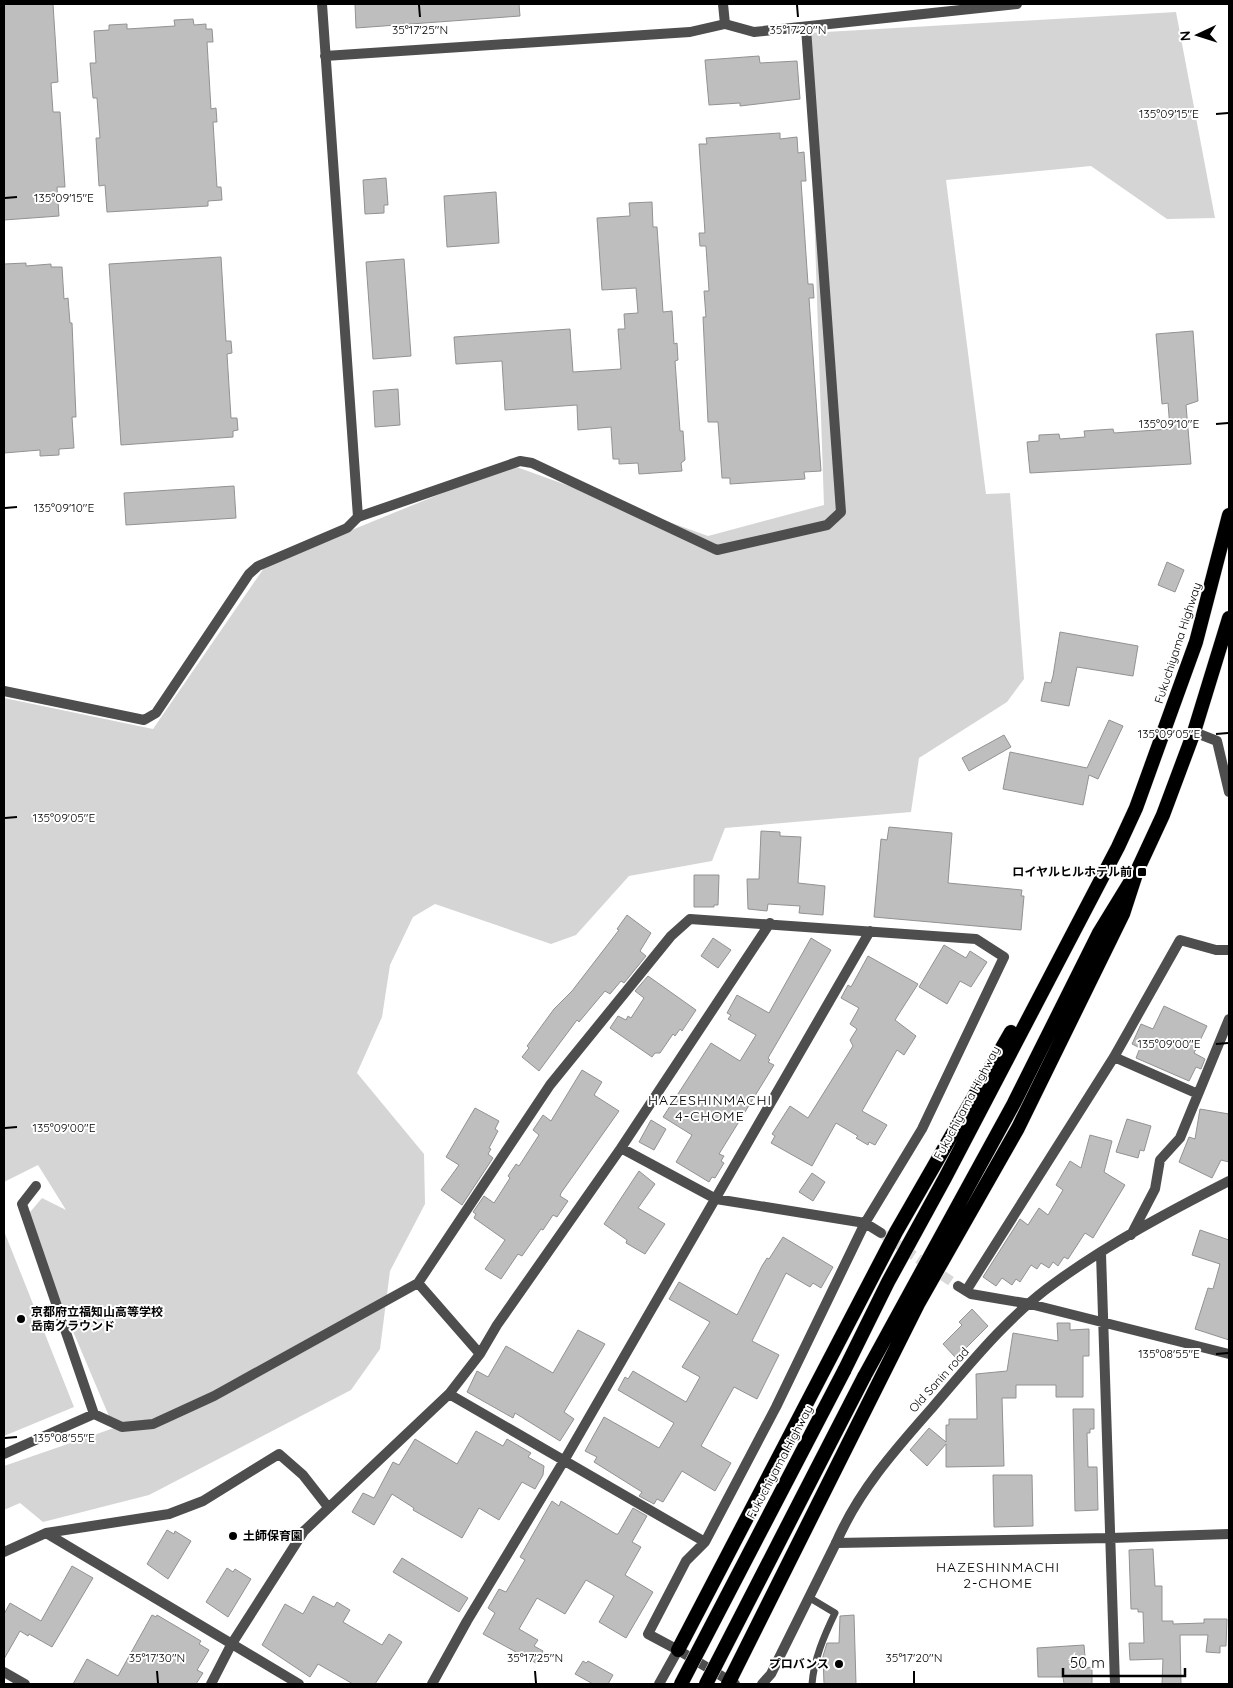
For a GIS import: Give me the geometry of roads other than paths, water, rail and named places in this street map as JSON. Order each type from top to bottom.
[{"type":"highway","name":"Fukuchiyama Highway","points":[[681,1684],[844,1371],[888,1282],[949,1170],[1118,847],[1153,762],[1196,642],[1229,515]]},
{"type":"highway","points":[[731,1683],[918,1304],[1018,1128],[1123,914],[1137,871],[1163,814],[1194,732],[1229,618]]},
{"type":"highway","points":[[678,1650],[896,1232],[1118,847]]},
{"type":"highway","points":[[706,1684],[864,1377],[1014,1103],[1099,933],[1137,871]]},
{"type":"street","points":[[322,4],[358,518]]},
{"type":"street","points":[[723,4],[725,24]]},
{"type":"street","points":[[325,56],[690,32],[725,24],[754,32],[806,28],[1017,4]]},
{"type":"street","points":[[4,691],[144,720],[156,713],[250,574],[258,566],[347,528],[358,518],[520,461],[532,463],[717,550],[827,525],[841,512],[806,28]]},
{"type":"street","points":[[1194,732],[1218,741],[1229,792]]},
{"type":"street","points":[[36,1186],[22,1204],[94,1414],[122,1427],[153,1424],[214,1396],[418,1283],[550,1085],[671,936],[690,919],[770,923],[976,940],[1004,957],[922,1129],[865,1223],[780,1398],[705,1542],[686,1561],[648,1634],[731,1683]]},
{"type":"street","points":[[211,1684],[232,1645],[304,1531],[449,1394],[480,1354],[497,1325],[621,1148],[770,923]]},
{"type":"street","points":[[432,1684],[467,1621],[565,1460],[870,931]]},
{"type":"street","points":[[1229,950],[1216,950],[1180,940],[1114,1057],[962,1288],[970,1294],[1030,1304],[1229,1354]]},
{"type":"street","points":[[1131,1235],[1155,1190],[1160,1160],[1180,1138],[1229,1019]]},
{"type":"street","points":[[1114,1057],[1198,1094]]},
{"type":"street","points":[[621,1148],[716,1199],[865,1223],[881,1233]]},
{"type":"street","name":"Old Sanin road","points":[[762,1684],[771,1674],[810,1598],[848,1516],[885,1460],[964,1368],[1030,1304],[1056,1282],[1131,1235],[1229,1181]]},
{"type":"street","points":[[1101,1254],[1112,1538],[1115,1684]]},
{"type":"street","points":[[418,1283],[480,1354]]},
{"type":"street","points":[[449,1394],[705,1542]]},
{"type":"street","points":[[4,1454],[94,1414]]},
{"type":"street","points":[[4,1552],[46,1533],[169,1514],[203,1501],[279,1454],[303,1475],[328,1507]]},
{"type":"street","points":[[46,1533],[299,1684]]},
{"type":"street","points":[[836,1542],[1112,1538],[1229,1534]]},
{"type":"street","points":[[659,1684],[678,1650]]},
{"type":"street","points":[[4,1672],[25,1684]]},
{"type":"lane","points":[[810,1598],[835,1613],[824,1637],[813,1670],[812,1684]]},
{"type":"tunnel","points":[[881,1233],[958,1286]]},
{"type":"place","name":"ロイヤルヒルホテル前","points":[[1142,872]]},
{"type":"place","name":"京都府立福知山高等学校 岳南グラウンド","points":[[21,1319]]},
{"type":"place","name":"土師保育園","points":[[233,1536]]},
{"type":"place","name":"プロバンス","points":[[839,1664]]},
{"type":"district","name":"HAZESHINMACHI 4-CHOME","points":[[710,1108]]},
{"type":"district","name":"HAZESHINMACHI 2-CHOME","points":[[998,1575]]}]
